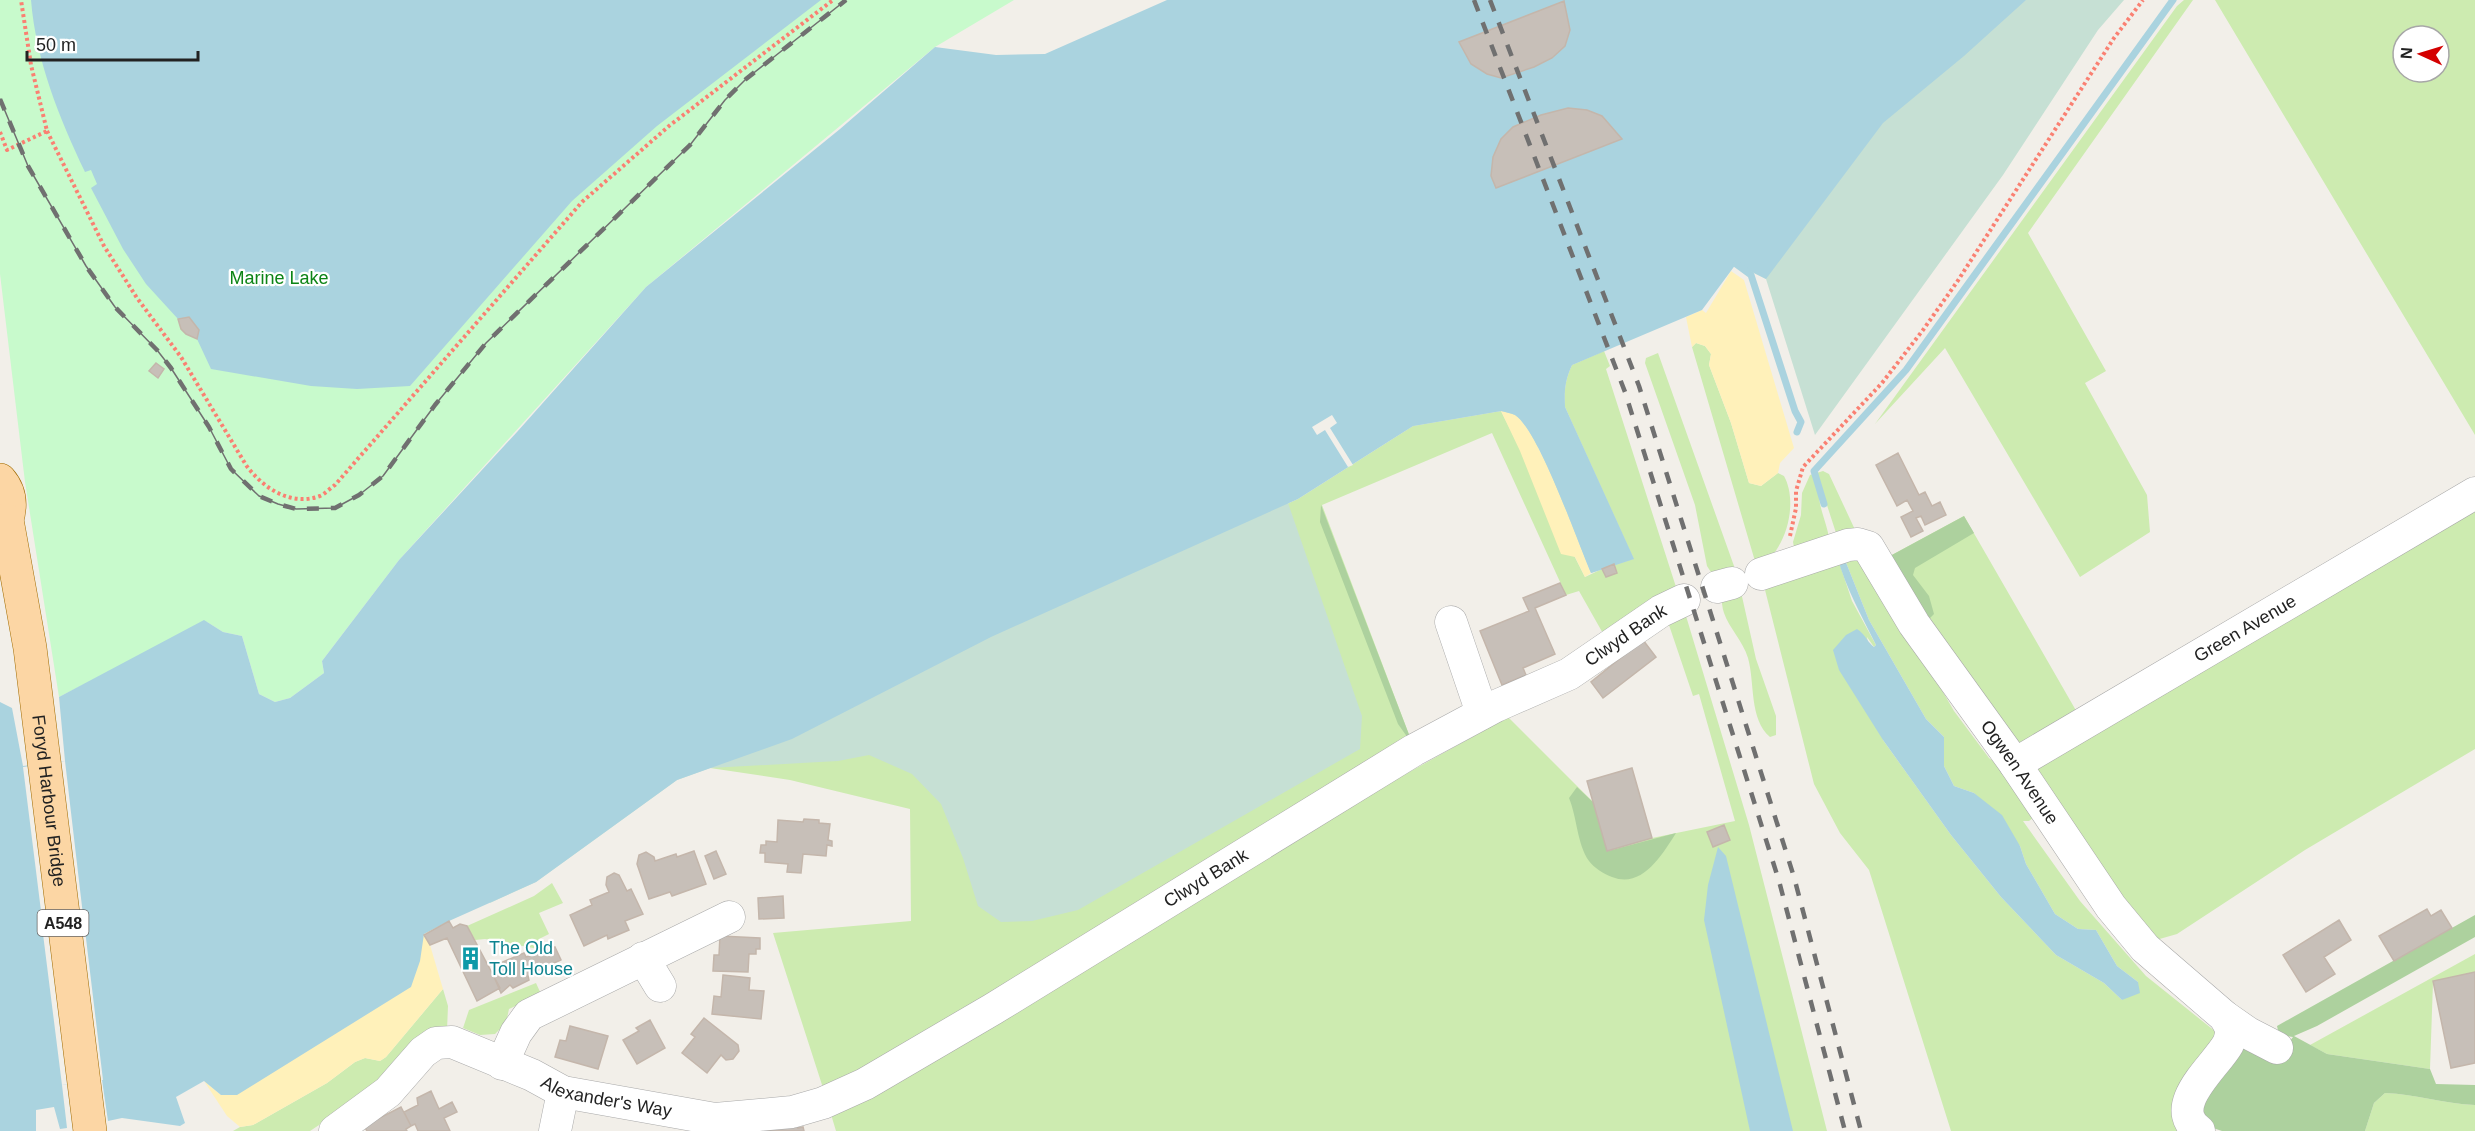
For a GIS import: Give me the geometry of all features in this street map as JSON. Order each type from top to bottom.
[{"type":"main road","name":"A548","points":[[1,480],[10,502],[4,526],[30,648]]},
{"type":"main road","name":"A548","points":[[0,584],[13,606],[30,648]]},
{"type":"main road","name":"Foryd Harbour Bridge","points":[[30,648],[90,1131]]},
{"type":"street","name":"Green Avenue","points":[[2015,764],[2475,494]]},
{"type":"street","name":"Ogwen Avenue","points":[[1748,578],[1836,549],[1858,544],[1868,547],[1914,624],[2015,764],[2111,907],[2145,948],[2225,1017],[2248,1033],[2277,1048]]},
{"type":"street","name":"Clwyd Bank","points":[[715,1125],[792,1112],[823,1103],[865,1084],[993,1009],[1414,750],[1482,713],[1569,674],[1661,611],[1684,600]]},
{"type":"street","points":[[1451,622],[1482,713]]},
{"type":"street","points":[[502,1064],[516,1033],[529,1015],[729,917]]},
{"type":"street","points":[[643,958],[660,986]]},
{"type":"street","points":[[2199,1131],[2189,1118],[2188,1101],[2195,1087],[2228,1044],[2232,1030],[2225,1017]]},
{"type":"street","name":"Alexander's Way","points":[[335,1131],[388,1092],[423,1052],[436,1043],[452,1042],[532,1075],[563,1092],[715,1125]]},
{"type":"street","points":[[555,1131],[563,1092]]},
{"type":"path","points":[[21,0],[31,65],[47,131],[104,246],[137,298],[181,357],[257,480],[269,490],[280,495],[308,498],[321,496],[342,476],[582,202],[686,112],[833,0]]},
{"type":"path","points":[[1748,578],[1793,526],[1796,491],[1803,467],[1882,383],[1923,330],[1957,282],[2114,39],[2143,0]]},
{"type":"path","points":[[0,132],[7,150],[47,131]]},
{"type":"green space","name":"Marine Lake","points":[[0,0],[1014,0],[935,47],[646,287],[399,560],[322,661],[324,673],[290,698],[275,702],[259,694],[242,636],[223,632],[207,622],[59,697],[25,482],[0,274]]},
{"type":"green space","points":[[1913,0],[2124,0],[2098,30],[2003,175],[1815,435],[1766,279],[1736,264]]},
{"type":"green space","points":[[2184,0],[2193,0],[2028,233],[2106,371],[2085,383],[2147,495],[2150,532],[2080,577],[1945,348],[1875,424],[2177,6]]},
{"type":"green space","points":[[2215,0],[2475,0],[2475,435]]},
{"type":"green space","points":[[1696,343],[1705,346],[1711,354],[1709,365],[1731,423],[1749,483],[1761,486],[1778,473],[1784,476],[1788,487],[1790,513],[1787,526],[1776,551],[1757,568],[1692,347]]},
{"type":"green space","points":[[1604,351],[1610,366],[1606,369],[1676,587],[1605,637],[1579,591],[1566,595],[1492,433],[1322,505],[1413,745],[824,1091],[773,933],[911,921],[910,809],[790,780],[710,768],[991,637],[1298,499],[1413,426],[1501,411],[1585,577],[1602,569],[1606,577],[1616,572],[1614,564],[1633,559],[1565,407],[1566,381],[1572,365]]},
{"type":"green space","points":[[1604,351],[1572,365],[1566,386],[1565,407],[1634,559],[1591,573],[1539,448],[1501,411],[1413,426],[1288,503],[1362,716],[1360,749],[1078,910],[1032,921],[1001,922],[978,906],[963,858],[941,804],[912,774],[869,755],[838,761],[710,768],[677,780],[536,882],[490,903],[497,868],[820,657]]},
{"type":"green space","points":[[1658,353],[1734,566],[1731,575],[1716,580],[1707,566],[1695,505],[1645,363],[1646,358]]},
{"type":"green space","points":[[1823,471],[1829,474],[1857,534],[1837,536],[1824,496],[1819,498],[1830,543],[1794,547],[1793,542],[1801,515],[1802,493],[1810,475]]},
{"type":"green space","points":[[1321,505],[1413,745],[1398,724],[1320,522]]},
{"type":"green space","points":[[2475,509],[2475,749],[2305,850],[2177,934],[2149,942],[2037,782],[2037,767]]},
{"type":"green space","points":[[1964,516],[2078,714],[2024,743],[2012,745],[2004,740],[1890,556]]},
{"type":"green space","points":[[1964,516],[1974,533],[1915,568],[1913,575],[1929,596],[1934,614],[1927,621],[1890,556]]},
{"type":"green space","points":[[1855,550],[1893,606],[1954,711],[1989,758],[2009,773],[2034,817],[2029,821],[2023,821],[2080,901],[2146,976],[2221,1036],[2186,1131],[1951,1131],[1869,870],[1840,833],[1814,784],[1763,582],[1837,556],[1852,601],[1876,645],[1874,647],[1867,637],[1883,740],[1951,835],[2001,897],[2056,955],[2104,983],[2122,1000],[2138,982],[2117,966],[2096,930],[2078,929],[2055,914],[2026,864],[2020,846],[1974,793],[1954,786],[1944,766],[1944,737],[1926,719],[1869,620],[1843,555]]},
{"type":"green space","points":[[1741,592],[1756,659],[1776,716],[1776,735],[1770,737],[1763,729],[1756,711],[1746,652],[1726,619],[1723,609],[1721,595]]},
{"type":"green space","points":[[1683,606],[1749,825],[1827,1131],[836,1131],[830,1111],[1404,775],[1508,717],[1594,803],[1608,851],[1652,838],[1735,821],[1699,694],[1693,696],[1669,625],[1643,640]]},
{"type":"green space","points":[[1577,787],[1594,803],[1608,851],[1676,833],[1658,860],[1642,874],[1623,879],[1609,876],[1591,864],[1582,847],[1569,798]]},
{"type":"green space","points":[[552,883],[563,903],[539,913],[549,934],[539,939],[544,950],[485,939],[475,940],[467,926],[534,896]]},
{"type":"green space","points":[[2475,915],[2475,937],[2317,1026],[2294,1036],[2327,1054],[2430,1069],[2436,1084],[2475,1085],[2475,1105],[2385,1093],[2374,1103],[2365,1131],[2222,1131],[2204,1125],[2196,1114],[2234,1047],[2280,1054],[2293,1037],[2279,1035],[2277,1026]]},
{"type":"green space","points":[[2475,954],[2475,972],[2433,982],[2430,1069],[2327,1054],[2310,1045]]},
{"type":"green space","points":[[536,983],[541,994],[509,1009],[506,1023],[495,1034],[480,1035],[463,1028],[469,1010]]},
{"type":"green space","points":[[443,989],[448,1006],[447,1030],[372,1090],[310,1131],[233,1131],[240,1127],[253,1125],[327,1083],[355,1062],[365,1058],[380,1061],[386,1057]]},
{"type":"green space","points":[[2385,1093],[2475,1105],[2475,1131],[2365,1131],[2374,1103]]},
{"type":"sand","points":[[1731,271],[1744,280],[1794,448],[1780,463],[1778,473],[1761,486],[1749,483],[1731,423],[1709,365],[1711,354],[1705,346],[1696,343],[1692,347],[1686,317],[1702,310],[1706,313]]},
{"type":"sand","points":[[1501,411],[1515,415],[1535,441],[1557,488],[1591,573],[1585,577],[1575,557],[1561,554],[1520,451]]},
{"type":"sand","points":[[449,921],[424,934],[430,945],[443,989],[386,1057],[380,1061],[365,1058],[355,1062],[327,1083],[253,1125],[240,1127],[227,1116],[204,1081],[221,1095],[391,946]]},
{"type":"water","name":"Marine Lake","points":[[31,0],[821,0],[657,126],[572,201],[410,386],[357,389],[311,386],[211,369],[197,339],[199,330],[189,317],[178,319],[146,284],[123,249],[91,188],[97,184],[91,170],[85,172],[66,130],[43,67]]},
{"type":"water","points":[[1167,0],[2026,0],[1964,56],[1883,123],[1766,279],[1736,264],[1702,310],[1572,365],[1566,386],[1565,407],[1634,559],[1591,573],[1546,463],[1535,441],[1515,415],[1501,411],[1413,426],[1298,499],[991,637],[792,739],[677,780],[536,882],[424,934],[420,961],[411,987],[237,1095],[221,1095],[204,1081],[176,1097],[185,1123],[180,1126],[122,1118],[108,1121],[102,1080],[62,1085],[67,1128],[60,1129],[54,1107],[36,1110],[36,1131],[0,1131],[0,702],[12,708],[23,766],[65,761],[59,697],[204,620],[223,632],[242,636],[259,694],[275,702],[290,698],[324,673],[322,661],[399,560],[646,287],[840,129],[935,47],[996,55],[1045,54]]},
{"type":"water","points":[[1843,555],[1869,620],[1926,719],[1944,737],[1944,766],[1954,786],[1974,793],[2002,815],[2020,846],[2026,864],[2055,914],[2078,929],[2096,930],[2117,966],[2138,982],[2140,993],[2122,1000],[2104,983],[2056,955],[2001,897],[1951,835],[1883,740],[1839,670],[1833,650],[1846,635],[1857,629],[1874,647],[1876,645],[1845,579],[1837,556]]},
{"type":"water","points":[[1718,847],[1726,856],[1793,1131],[1750,1131],[1704,920],[1708,885]]},
{"type":"pier","points":[[1332,415],[1337,423],[1330,428],[1353,465],[1348,467],[1325,430],[1317,435],[1312,427]]},
{"type":"pier","points":[[65,761],[83,915],[88,918],[89,925],[85,930],[103,1080],[62,1085],[43,934],[39,932],[38,924],[42,919],[23,767]]},
{"type":"building","points":[[1564,1],[1570,30],[1565,46],[1552,58],[1534,67],[1501,78],[1487,74],[1471,64],[1459,42]]},
{"type":"building","points":[[1568,108],[1587,110],[1602,116],[1622,139],[1496,188],[1491,176],[1493,157],[1501,139],[1513,127],[1541,115]]},
{"type":"building","points":[[189,317],[199,330],[197,339],[181,329],[178,319]]},
{"type":"building","points":[[156,363],[164,369],[158,378],[149,371]]},
{"type":"building","points":[[1898,453],[1919,495],[1925,492],[1932,506],[1940,502],[1946,515],[1925,525],[1921,516],[1916,518],[1923,531],[1911,537],[1901,517],[1913,511],[1907,500],[1897,506],[1876,465]]},
{"type":"building","points":[[1614,564],[1617,573],[1606,577],[1602,569]]},
{"type":"building","points":[[1560,583],[1566,595],[1535,608],[1555,654],[1523,668],[1526,675],[1502,685],[1480,631],[1529,611],[1523,598]]},
{"type":"building","points":[[1643,640],[1656,657],[1603,698],[1591,682]]},
{"type":"building","points":[[1632,768],[1652,838],[1607,851],[1587,781]]},
{"type":"building","points":[[804,819],[819,820],[819,823],[830,824],[828,840],[832,841],[832,846],[827,845],[826,856],[803,854],[801,873],[787,872],[788,864],[765,862],[765,853],[760,853],[761,845],[766,845],[766,841],[777,842],[778,820],[803,822]]},
{"type":"building","points":[[1724,825],[1730,840],[1713,847],[1707,832]]},
{"type":"building","points":[[694,851],[706,884],[672,896],[670,892],[649,899],[637,864],[639,855],[646,852],[654,857],[655,861]]},
{"type":"building","points":[[716,851],[726,874],[714,879],[705,856]]},
{"type":"building","points":[[614,873],[619,875],[627,891],[631,889],[643,914],[625,921],[629,930],[608,939],[607,935],[584,946],[570,915],[592,905],[590,900],[609,892],[606,885],[607,877]]},
{"type":"building","points":[[783,896],[784,918],[759,919],[758,898]]},
{"type":"building","points":[[2427,909],[2431,916],[2441,910],[2452,928],[2394,961],[2379,936]]},
{"type":"building","points":[[2339,920],[2351,940],[2324,957],[2335,974],[2306,992],[2283,955]]},
{"type":"building","name":"The Old Toll House","points":[[449,921],[453,928],[460,924],[467,926],[500,988],[477,1001],[447,938],[430,945],[424,935]]},
{"type":"building","points":[[720,936],[760,938],[760,949],[756,949],[756,954],[749,954],[748,972],[713,971],[714,955],[719,955]]},
{"type":"building","points":[[555,947],[561,960],[530,974],[529,980],[513,988],[510,985],[501,993],[492,972],[498,964],[524,953],[526,957]]},
{"type":"building","points":[[2475,972],[2475,1063],[2451,1068],[2433,981]]},
{"type":"building","points":[[723,975],[750,978],[749,990],[764,991],[761,1019],[712,1014],[714,996],[721,997]]},
{"type":"building","points":[[704,1018],[738,1045],[739,1051],[733,1059],[726,1060],[721,1055],[707,1073],[682,1053],[695,1037],[691,1034]]},
{"type":"building","points":[[650,1020],[665,1048],[637,1064],[623,1040],[639,1031],[636,1028]]},
{"type":"building","points":[[570,1026],[608,1036],[598,1069],[555,1057],[560,1040],[566,1041]]},
{"type":"building","points":[[431,1091],[439,1109],[452,1102],[457,1112],[444,1118],[450,1131],[418,1131],[415,1124],[411,1126],[404,1112],[418,1105],[417,1098]]},
{"type":"building","points":[[401,1107],[411,1126],[406,1129],[407,1131],[367,1131],[364,1126]]},
{"type":"building","points":[[797,1120],[798,1128],[803,1127],[804,1131],[763,1131],[770,1130],[769,1123]]},
{"type":"waterway","points":[[1824,504],[1814,471],[1906,370],[2173,0]]},
{"type":"waterway","points":[[1736,264],[1751,275],[1795,411],[1801,422],[1797,432]]},
{"type":"tram line","points":[[0,99],[28,166],[86,266],[115,307],[157,350],[171,368],[209,427],[231,469],[259,496],[278,504],[296,509],[335,508],[359,495],[383,476],[435,405],[486,343],[690,145],[725,100],[746,79],[846,0]]},
{"type":"railway","points":[[0,99],[28,166],[86,266],[115,307],[157,350],[171,368],[209,427],[231,469],[259,496],[278,504],[296,509],[335,508],[359,495],[383,476],[435,405],[486,343],[690,145],[725,100],[746,79],[846,0]]},
{"type":"railway","points":[[1474,0],[1625,392],[1779,881],[1845,1131]]},
{"type":"railway","points":[[1490,0],[1639,386],[1794,877],[1861,1131]]},
{"type":"place","name":"The Old Toll House","points":[[471,958]]}]
